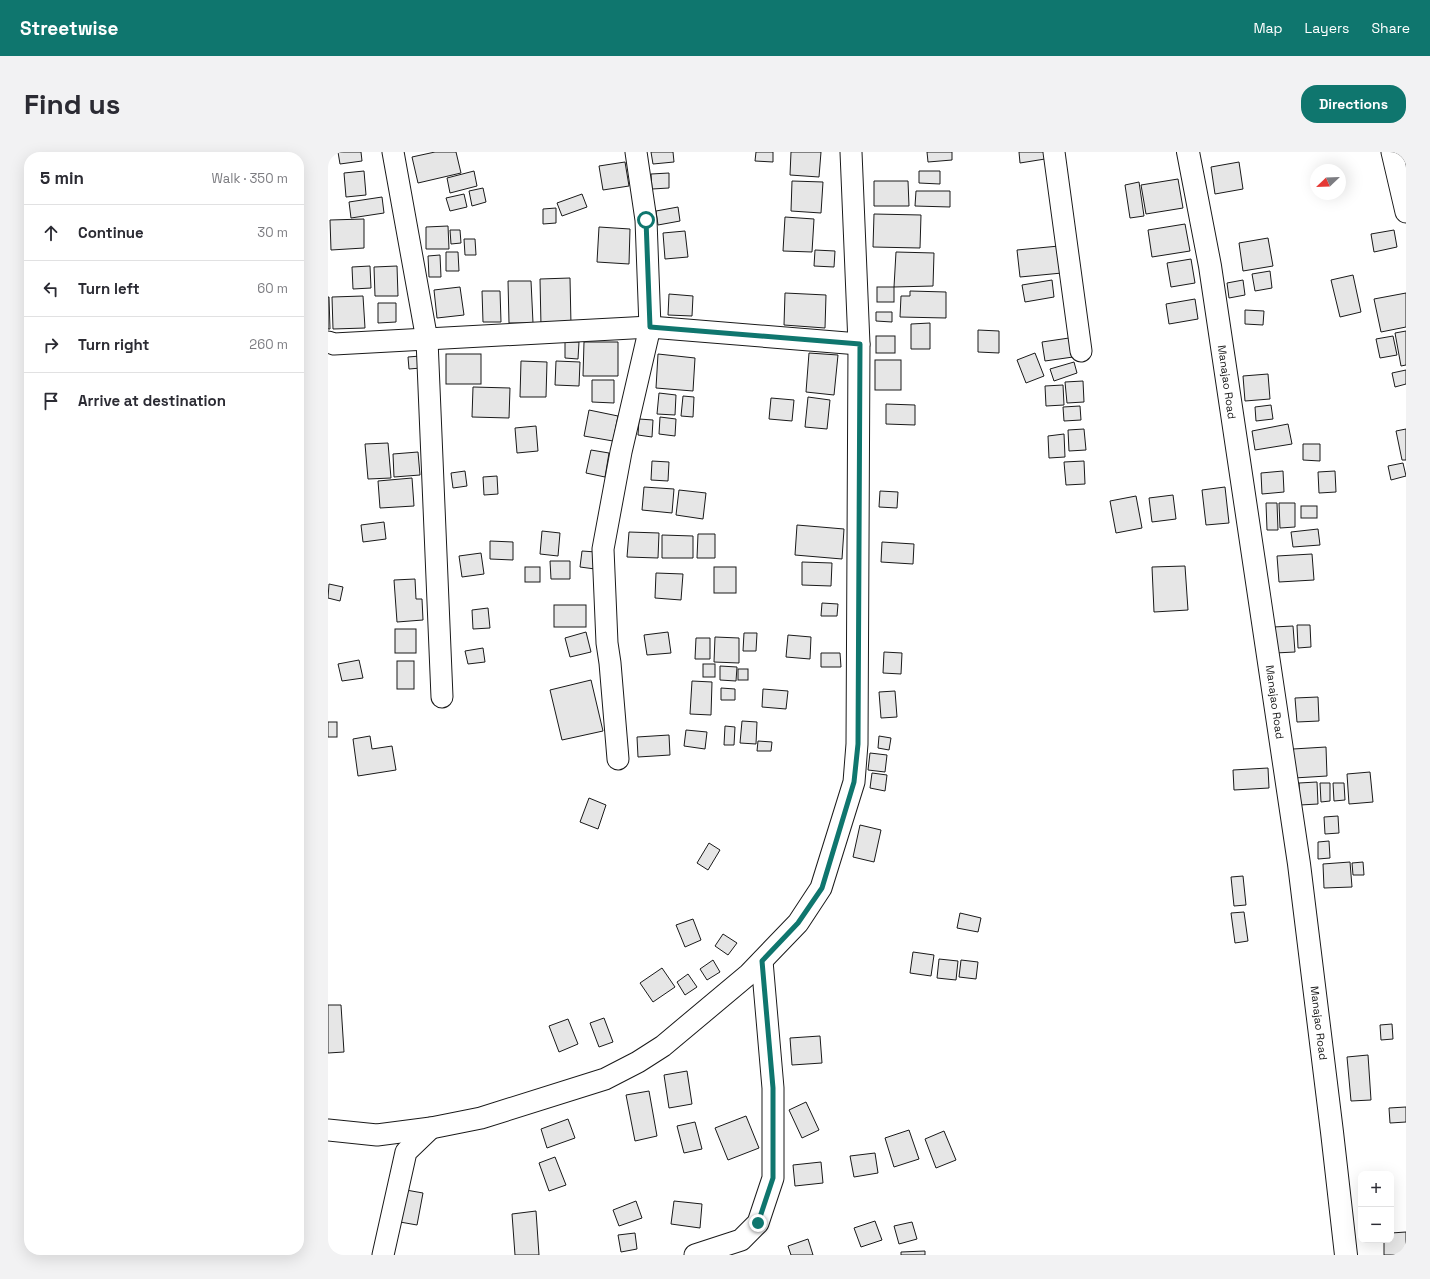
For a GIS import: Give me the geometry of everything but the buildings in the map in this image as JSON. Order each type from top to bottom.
[{"type":"street","points":[[393,152],[427,340],[442,697]]},
{"type":"street","points":[[618,758],[607,643],[603,549],[621,452],[650,327],[646,220],[636,152]]},
{"type":"street","points":[[328,1130],[377,1135],[431,1128],[481,1118],[604,1079],[638,1062],[663,1046],[750,974],[798,923],[822,888],[854,782],[858,744],[860,344],[850,152]]},
{"type":"street","points":[[1054,152],[1081,351]]},
{"type":"street","name":"Manajao Road","points":[[1188,152],[1210,266],[1299,864],[1346,1255]]},
{"type":"street","points":[[1392,152],[1406,212]]},
{"type":"street","points":[[328,342],[334,344],[427,340],[650,327],[860,344]]},
{"type":"street","points":[[695,1255],[741,1240],[758,1223],[773,1178],[773,1088],[762,961]]},
{"type":"street","points":[[383,1255],[406,1152],[431,1128]]},
{"type":"street","points":[[377,1135],[398,1144],[406,1152]]},
{"type":"route","points":[[646,220],[650,327],[860,344],[858,744],[854,782],[822,888],[798,923],[762,961],[773,1088],[773,1178],[758,1223]]}]
